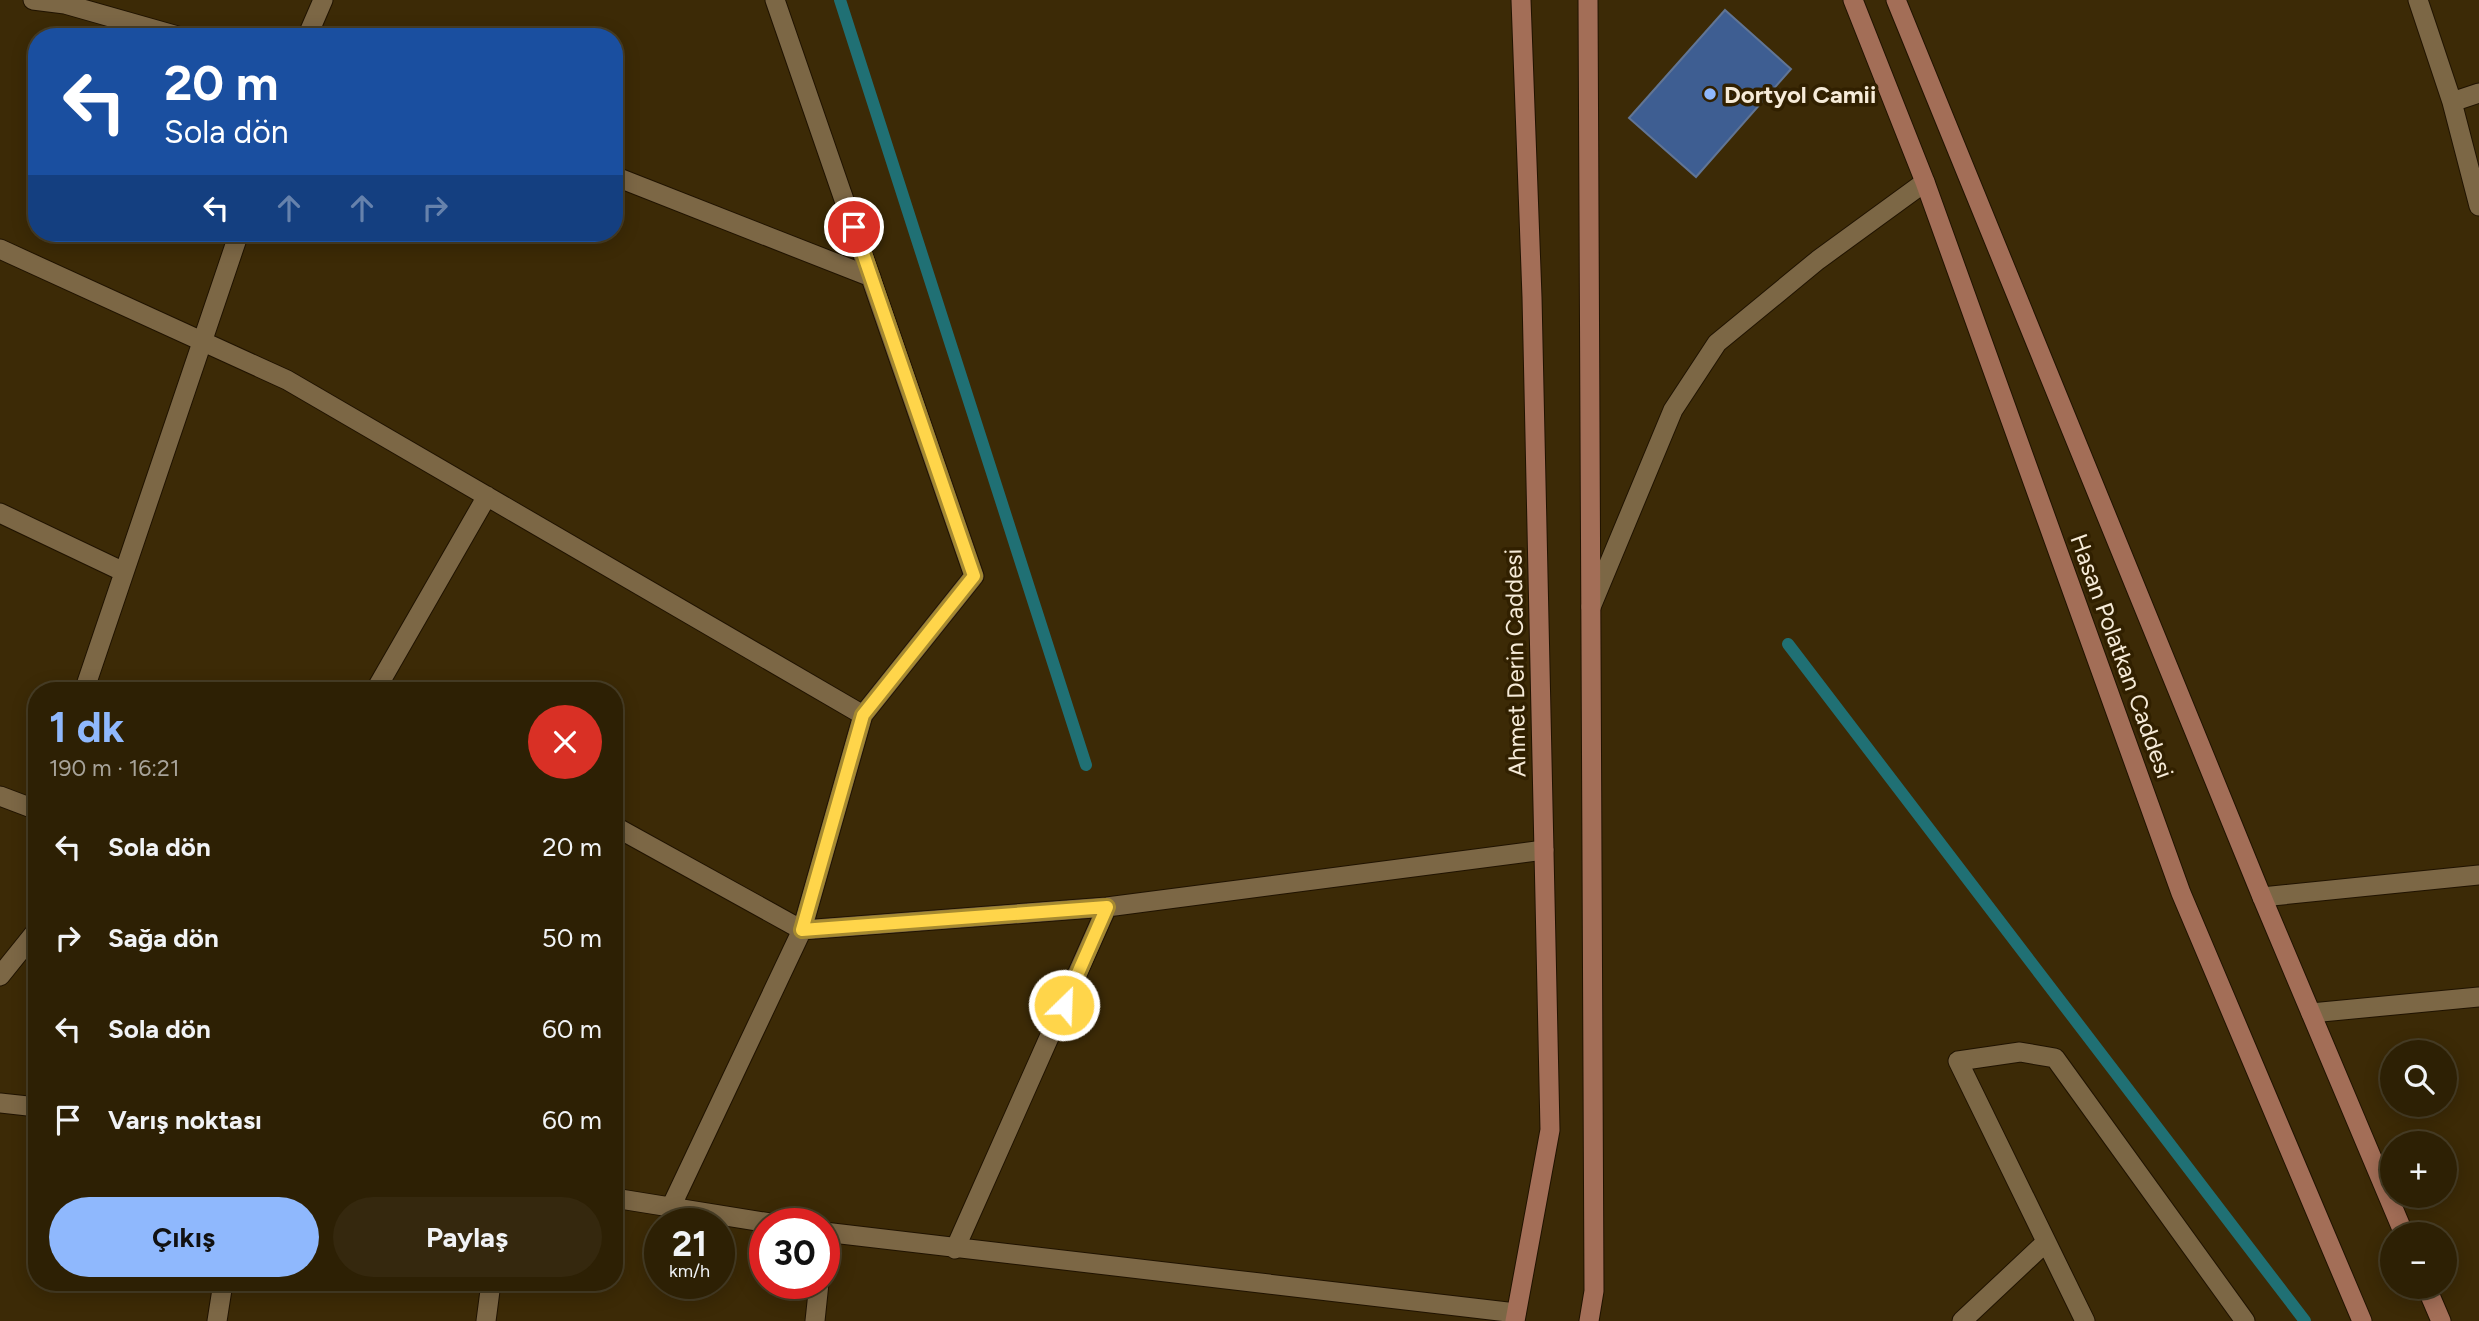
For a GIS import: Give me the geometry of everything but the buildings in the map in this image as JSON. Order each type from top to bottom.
[{"type":"main road","name":"Ahmet Derin Caddesi","points":[[1516,1317],[1550,1130],[1532,283],[1521,0]]},
{"type":"main road","points":[[1588,0],[1594,1291],[1589,1321]]},
{"type":"main road","name":"Hasan Polatkan Caddesi","points":[[1853,0],[1926,182],[2181,893],[2362,1321]]},
{"type":"main road","name":"Hasan Polatkan Caddesi","points":[[1895,0],[2262,897],[2399,1222]]},
{"type":"main road","points":[[2432,1299],[2441,1321]]},
{"type":"street","points":[[33,0],[65,4],[149,28]]},
{"type":"street","points":[[311,28],[323,0]]},
{"type":"street","points":[[671,1207],[802,930],[863,715],[974,576],[775,0]]},
{"type":"street","points":[[2418,0],[2452,102],[2479,206]]},
{"type":"street","points":[[2452,102],[2479,93]]},
{"type":"street","points":[[623,180],[871,277]]},
{"type":"street","points":[[1591,607],[1673,410],[1717,343],[1818,260],[1926,182]]},
{"type":"street","points":[[87,682],[236,242]]},
{"type":"street","points":[[0,249],[287,380],[863,715]]},
{"type":"street","points":[[380,682],[487,496]]},
{"type":"street","points":[[0,513],[124,572]]},
{"type":"street","points":[[0,796],[28,807]]},
{"type":"street","points":[[623,831],[802,930],[1107,907],[1544,850]]},
{"type":"street","points":[[2262,897],[2479,875]]},
{"type":"street","points":[[955,1249],[1107,907]]},
{"type":"street","points":[[0,976],[28,941]]},
{"type":"street","points":[[2311,1013],[2479,997]]},
{"type":"street","points":[[2085,1321],[1958,1061],[2020,1052],[2055,1058],[2245,1321]]},
{"type":"street","points":[[0,1102],[28,1106]]},
{"type":"street","points":[[623,1199],[749,1220]]},
{"type":"street","points":[[840,1237],[1516,1317]]},
{"type":"street","points":[[1962,1321],[2045,1243]]},
{"type":"street","points":[[216,1321],[222,1291]]},
{"type":"street","points":[[486,1321],[490,1291]]},
{"type":"street","points":[[815,1321],[817,1299]]},
{"type":"waterway","points":[[840,0],[1086,765]]},
{"type":"waterway","points":[[1788,644],[2305,1321]]},
{"type":"place","name":"Dortyol Camii","points":[[1710,94]]},
{"type":"route","points":[[854,227],[974,576],[863,715],[802,930],[1107,907],[1064,1005]]}]
